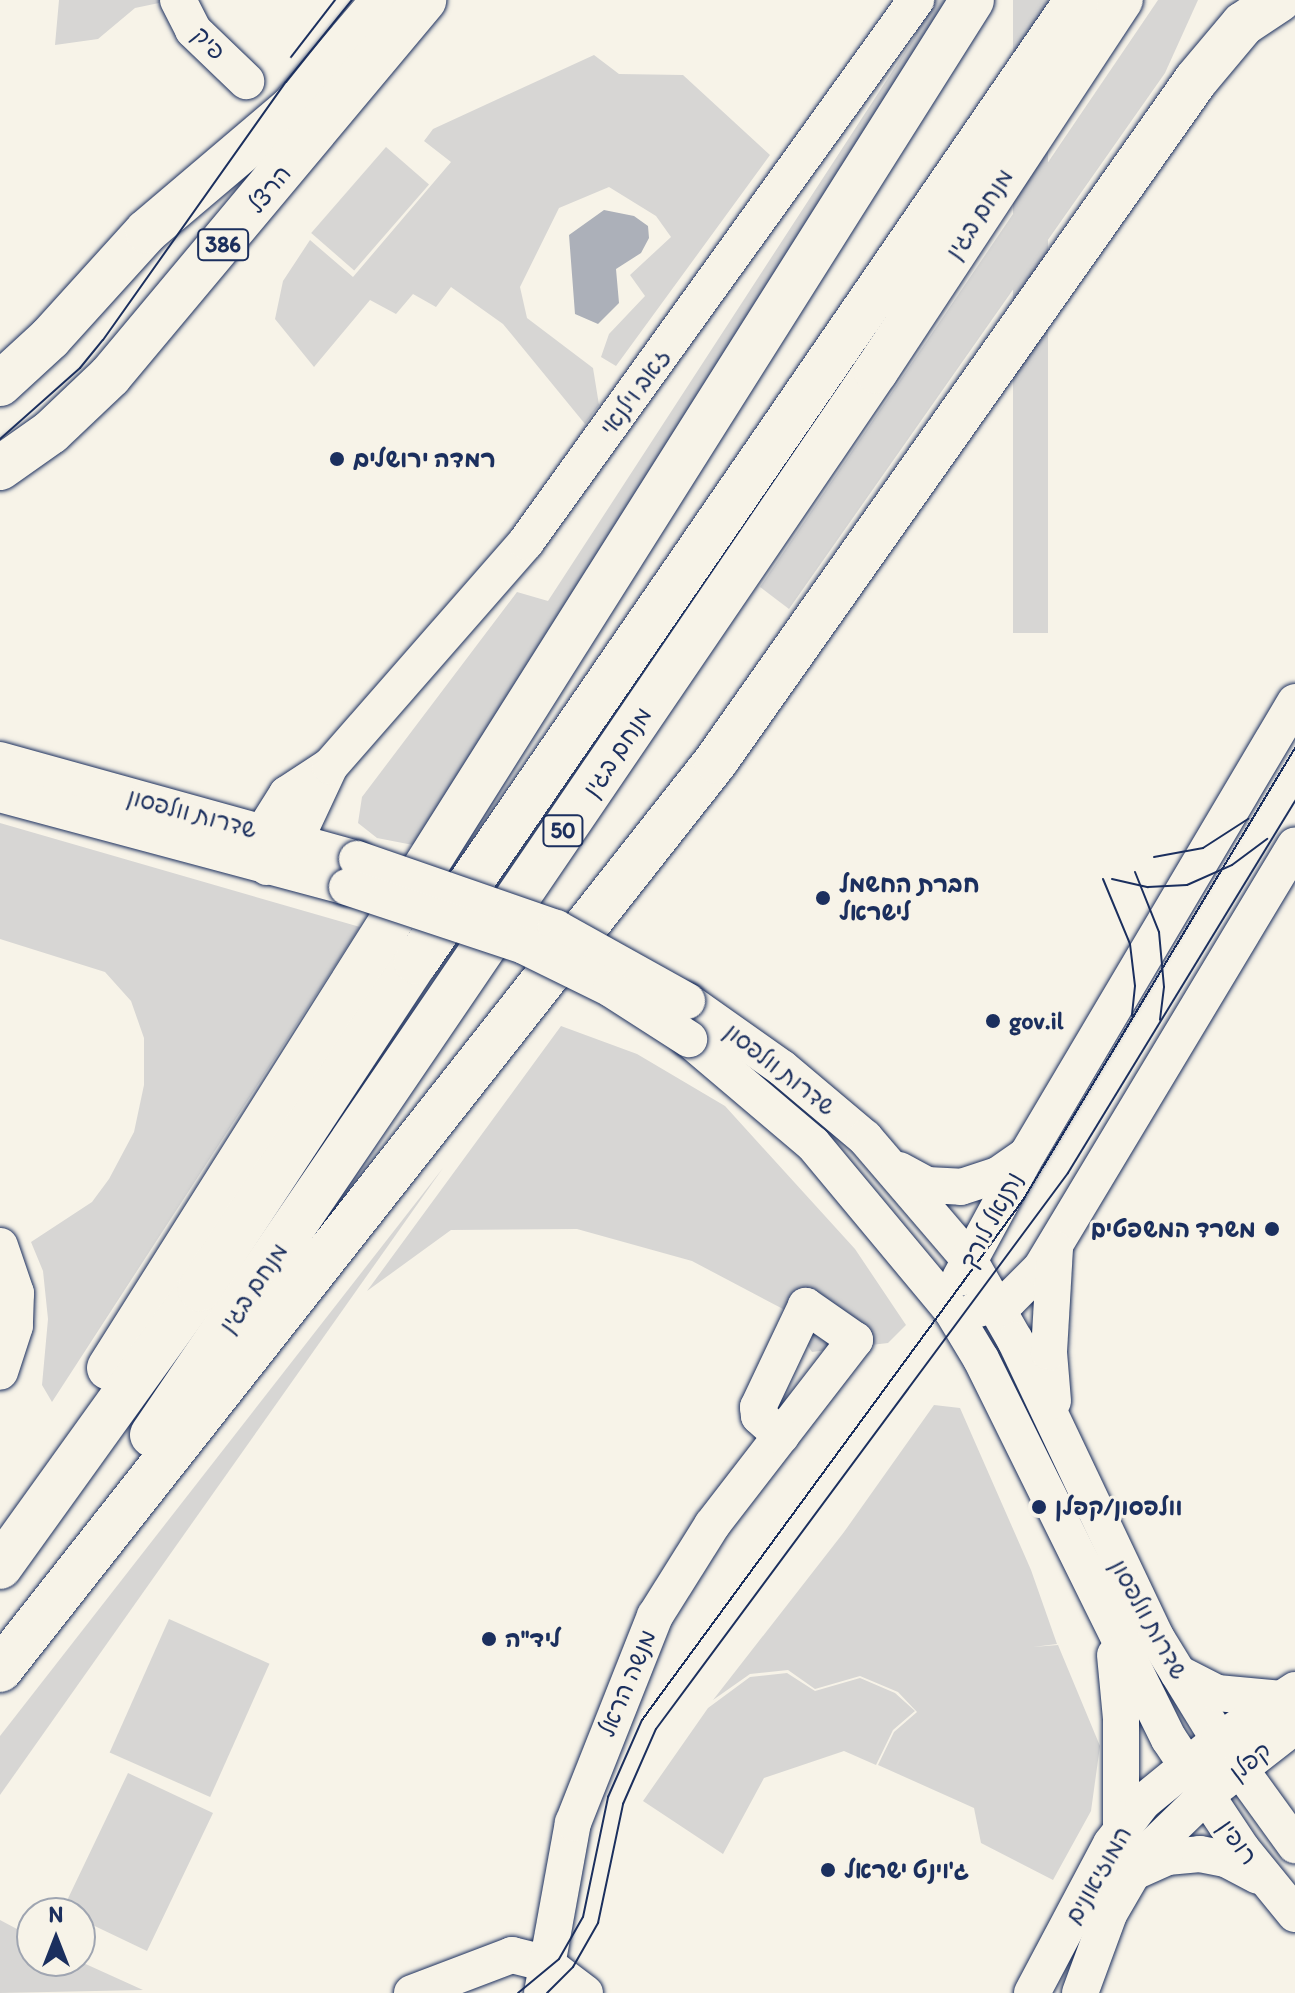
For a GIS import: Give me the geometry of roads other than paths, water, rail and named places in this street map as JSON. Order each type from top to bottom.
[{"type":"main road","name":"הרצל","points":[[0,384],[50,338],[147,231],[292,108],[384,0]]},
{"type":"main road","name":"הרצל","points":[[0,468],[51,432],[110,376],[424,0]]},
{"type":"main road","points":[[0,1543],[972,0]]},
{"type":"main road","name":"מנחם בגין","points":[[0,1567],[200,1289],[416,962],[1077,0]]},
{"type":"main road","name":"מנחם בגין","points":[[0,1659],[867,384],[1121,0]]},
{"type":"main road","points":[[1196,80],[1223,0]]},
{"type":"main road","points":[[0,1670],[670,823],[1196,80],[1243,24],[1279,0]]},
{"type":"street","name":"פיק","points":[[178,0],[193,30],[246,81]]},
{"type":"street","name":"זאב וילנאי","points":[[275,847],[330,766],[526,542],[916,0]]},
{"type":"street","name":"נתנאל לורך","points":[[1295,702],[968,1258],[952,1311],[997,1306],[1033,1280],[1295,845]]},
{"type":"street","name":"שדרות וולפסון","points":[[0,760],[352,873],[544,923],[687,1001],[812,1091],[892,1165],[968,1258],[997,1306],[1123,1574],[1175,1670],[1229,1755]]},
{"type":"street","name":"שדרות וולפסון","points":[[0,794],[275,847]]},
{"type":"street","name":"שדרות וולפסון","points":[[352,873],[524,946],[611,989],[689,1039],[813,1144],[952,1311],[981,1359],[1111,1630],[1185,1766]]},
{"type":"street","points":[[892,1165],[927,1185],[961,1187],[998,1175],[1028,1153]]},
{"type":"street","points":[[0,1246],[16,1293],[15,1326],[0,1372]]},
{"type":"street","points":[[1055,1247],[1050,1382],[1063,1443]]},
{"type":"street","name":"מנשה הראל","points":[[542,1983],[579,1804],[655,1616],[695,1550],[781,1436]]},
{"type":"street","points":[[1111,1630],[1121,1719],[1121,1829]]},
{"type":"street","points":[[1175,1670],[1217,1693],[1291,1705]]},
{"type":"street","name":"קפלן","points":[[1205,1796],[1229,1755],[1291,1705]]},
{"type":"street","name":"המוזיאונים","points":[[1032,1993],[1121,1829],[1185,1766],[1229,1755]]},
{"type":"street","name":"רופין","points":[[1229,1755],[1295,1845]]},
{"type":"street","name":"רופין","points":[[1185,1766],[1284,1900]]},
{"type":"street","name":"המוזיאונים","points":[[1080,1993],[1090,1957],[1129,1875],[1205,1796]]},
{"type":"street","points":[[1129,1875],[1167,1857],[1207,1854],[1250,1870],[1284,1900]]},
{"type":"street","points":[[412,1993],[475,1966],[508,1971],[585,1993]]},
{"type":"tram line","points":[[291,57],[335,0]]},
{"type":"tram line","points":[[0,439],[80,368],[103,340],[286,82],[352,0]]},
{"type":"tram line","points":[[518,1993],[559,1959],[583,1917],[608,1797],[642,1720],[1023,1200],[1295,748]]},
{"type":"tram line","points":[[547,1993],[573,1967],[598,1923],[623,1804],[656,1729],[1068,1173],[1295,801]]},
{"type":"tram line","points":[[1154,857],[1203,848],[1248,819]]},
{"type":"tram line","points":[[1112,879],[1148,887],[1187,885],[1232,865],[1267,839]]},
{"type":"tram line","points":[[1135,872],[1159,932],[1164,987],[1160,1020]]},
{"type":"tram line","points":[[1103,879],[1130,944],[1135,986],[1132,1016]]},
{"type":"place","name":"רמדה ירושלים","points":[[337,459]]},
{"type":"place","name":"חברת החשמל לישראל","points":[[823,898]]},
{"type":"place","name":"gov.il","points":[[993,1021]]},
{"type":"place","name":"משרד המשפטים","points":[[1272,1229]]},
{"type":"place","name":"וולפסון/קפלן","points":[[1039,1507]]},
{"type":"place","name":"ליד\"ה","points":[[489,1639]]},
{"type":"place","name":"ג'וינט ישראל","points":[[828,1870]]}]
